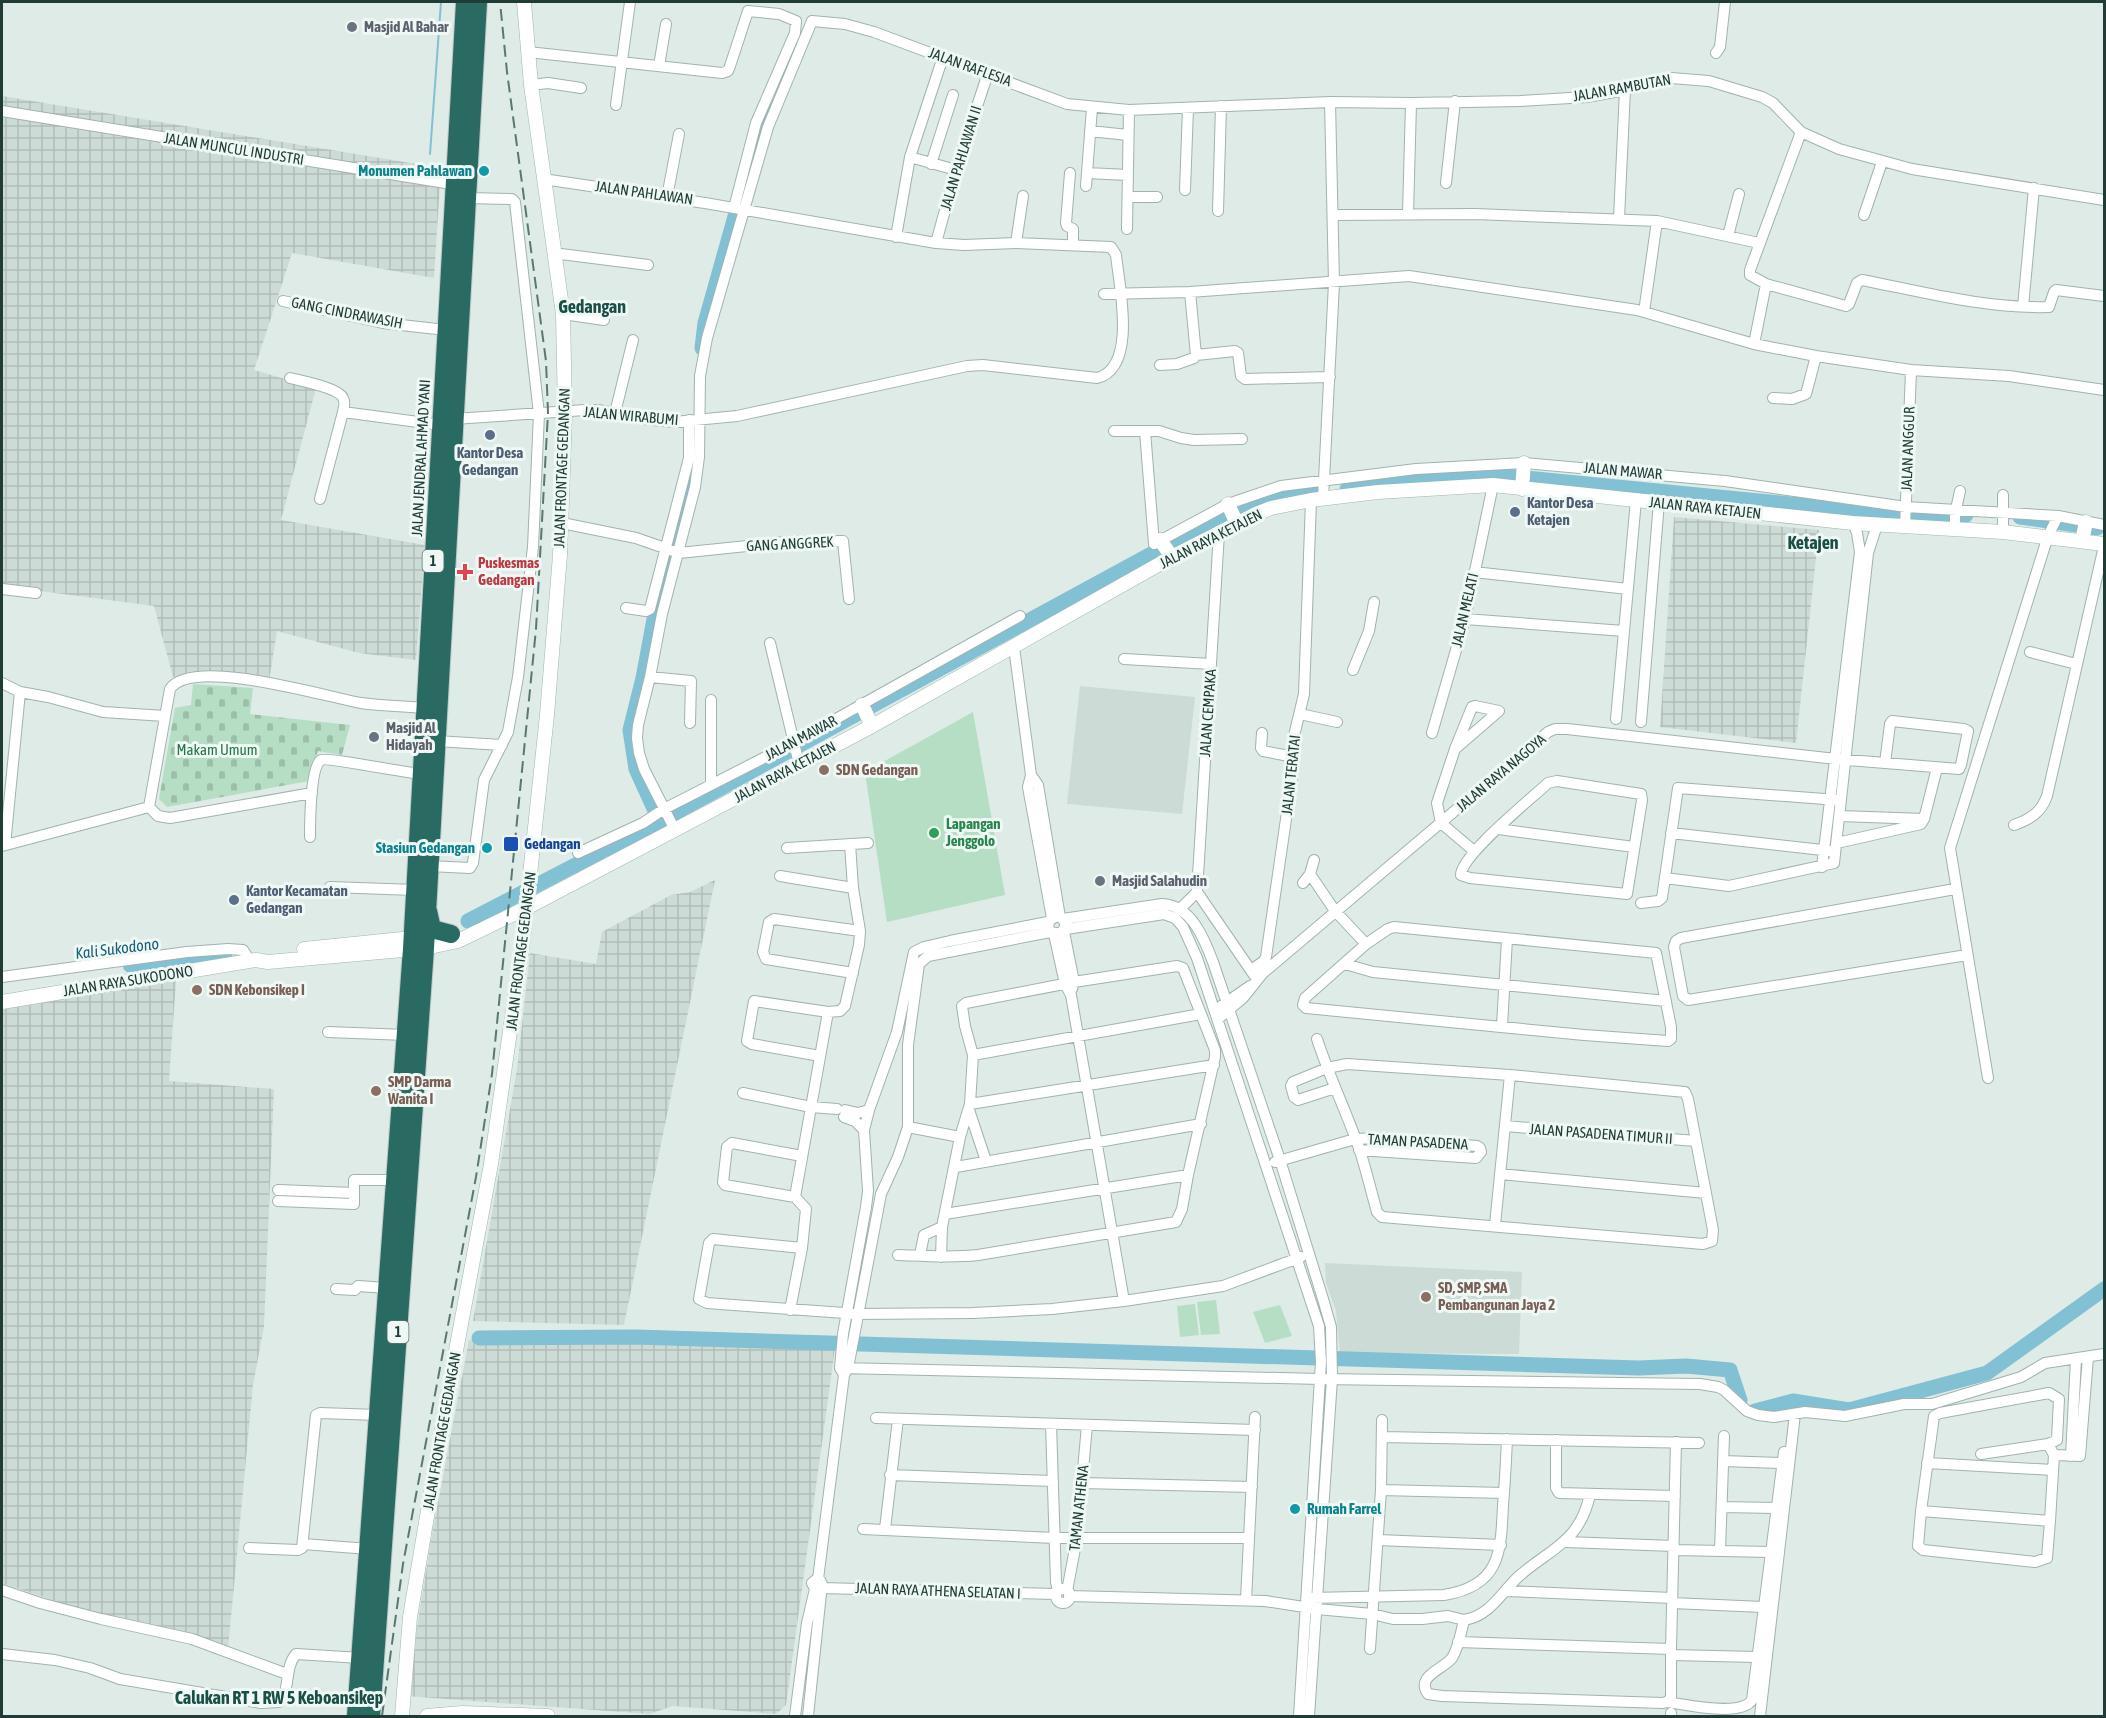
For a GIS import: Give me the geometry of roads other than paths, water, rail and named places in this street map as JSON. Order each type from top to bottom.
[{"type":"highway","name":"1","points":[[462,189],[465,2]]},
{"type":"highway","name":"1","points":[[462,189],[478,2]]},
{"type":"highway","name":"JALAN JENDRAL AHMAD YANI","points":[[419,943],[427,907],[436,741],[447,422],[446,330],[462,189]]},
{"type":"highway","name":"JALAN JENDRAL AHMAD YANI","points":[[419,943],[415,890],[421,774],[462,189]]},
{"type":"highway","points":[[427,907],[432,929],[451,934]]},
{"type":"highway","name":"1","points":[[357,1716],[406,1035],[419,943]]},
{"type":"highway","name":"1","points":[[371,1716],[419,943]]},
{"type":"street","name":"JALAN FRONTAGE GEDANGAN","points":[[402,1716],[410,1617],[446,1404],[491,1164],[529,896],[547,715],[562,523],[565,411],[563,314],[531,85],[524,2]]},
{"type":"street","points":[[616,105],[630,2]]},
{"type":"street","points":[[1716,53],[1720,47],[1725,2]]},
{"type":"street","points":[[528,52],[725,73],[730,66],[748,10],[791,18],[796,21],[795,33],[762,125]]},
{"type":"street","name":"JALAN RAFLESIA","points":[[672,551],[698,470],[695,420],[702,363],[739,209],[762,125],[812,21],[845,24],[1078,106],[1129,110],[1330,102]]},
{"type":"street","points":[[659,66],[666,24]]},
{"type":"street","points":[[896,237],[910,158],[942,57]]},
{"type":"street","name":"JALAN PAHLAWAN II","points":[[936,243],[956,170],[988,73]]},
{"type":"street","name":"JALAN RAMBUTAN","points":[[1330,102],[1411,103],[1557,99],[1625,90],[1671,78],[1687,78],[1726,84],[1767,99],[1801,132],[1822,143],[1882,162],[1941,175],[2104,200]]},
{"type":"street","points":[[531,85],[548,83],[581,88]]},
{"type":"street","points":[[1619,218],[1625,90]]},
{"type":"street","points":[[931,164],[953,95]]},
{"type":"street","points":[[1446,183],[1455,101]]},
{"type":"street","name":"JALAN TERATAI","points":[[1253,976],[1266,957],[1294,757],[1293,740],[1304,694],[1330,377],[1334,215],[1330,102]]},
{"type":"street","points":[[1408,214],[1411,103]]},
{"type":"street","points":[[1218,211],[1221,106]]},
{"type":"street","points":[[1086,186],[1092,108]]},
{"type":"street","points":[[1185,190],[1188,108]]},
{"type":"street","points":[[1127,229],[1129,110]]},
{"type":"street","name":"JALAN MUNCUL INDUSTRI","points":[[2,111],[512,199],[515,202],[539,414]]},
{"type":"street","points":[[1090,131],[1128,135]]},
{"type":"street","points":[[1801,132],[1749,273],[1753,277],[1766,284],[1846,306],[1850,304],[1857,283],[1862,280],[1985,303],[2023,307],[2048,308],[2056,290],[2104,296]]},
{"type":"street","points":[[667,197],[679,134]]},
{"type":"street","points":[[910,158],[956,170]]},
{"type":"street","points":[[1864,215],[1882,162]]},
{"type":"street","points":[[1070,173],[1066,223],[1073,229],[1073,245]]},
{"type":"street","points":[[1087,173],[1128,175]]},
{"type":"street","name":"JALAN PAHLAWAN","points":[[543,178],[936,243],[1105,246],[1113,248],[1116,255],[1120,295]]},
{"type":"street","points":[[2023,307],[2034,189]]},
{"type":"street","points":[[1728,236],[1739,194]]},
{"type":"street","points":[[1017,243],[1023,196]]},
{"type":"street","points":[[1128,197],[1157,197]]},
{"type":"street","points":[[1334,215],[1619,218],[1657,221],[1759,243]]},
{"type":"street","points":[[1644,312],[1657,221]]},
{"type":"street","points":[[553,253],[648,265]]},
{"type":"street","points":[[1104,294],[1190,292],[1409,276],[1644,312],[1754,344],[1816,356],[1911,370],[2009,376],[2104,390]]},
{"type":"street","points":[[1754,344],[1766,284]]},
{"type":"street","points":[[1190,292],[1196,355]]},
{"type":"street","name":"JALAN WIRABUMI","points":[[343,412],[447,422],[598,410],[674,422],[737,416],[967,366],[983,365],[1087,378],[1102,377],[1114,367],[1121,348],[1123,332],[1120,295]]},
{"type":"street","name":"GANG CINDRAWASIH","points":[[283,301],[383,323],[446,330]]},
{"type":"street","points":[[563,314],[604,320]]},
{"type":"street","points":[[615,413],[633,340]]},
{"type":"street","points":[[1160,365],[1186,362],[1196,355],[1236,351],[1241,376],[1245,379],[1330,377]]},
{"type":"street","points":[[1773,398],[1792,399],[1806,394],[1816,356]]},
{"type":"street","name":"JALAN ANGGUR","points":[[1905,525],[1911,370]]},
{"type":"street","points":[[290,378],[330,389],[342,395],[344,399],[343,412],[320,499]]},
{"type":"street","points":[[429,866],[470,868],[472,866],[484,780],[508,732],[518,677],[533,547],[539,414]]},
{"type":"street","points":[[1114,431],[1165,432],[1194,440],[1242,439]]},
{"type":"street","points":[[1146,431],[1163,548]]},
{"type":"street","points":[[1522,486],[1524,464]]},
{"type":"street","name":"JALAN MAWAR","points":[[1163,548],[1281,486],[1320,491],[1416,470],[1524,464],[1725,481],[1906,509],[1955,520],[2053,526],[2084,531],[2104,525]]},
{"type":"street","points":[[1416,470],[1417,486]]},
{"type":"street","name":"JALAN MELATI","points":[[1432,733],[1465,619],[1493,485]]},
{"type":"street","name":"JALAN RAYA KETAJEN","points":[[419,943],[458,941],[476,933],[529,896],[673,828],[798,763],[1014,647],[1163,548],[1220,533],[1232,513],[1271,508],[1320,491],[1417,486],[1522,486],[1636,501],[1877,525],[1955,520],[2053,526],[2084,531],[2104,545]]},
{"type":"street","points":[[1955,520],[1960,491]]},
{"type":"street","points":[[2003,495],[2003,522]]},
{"type":"street","points":[[1616,719],[1636,501]]},
{"type":"street","points":[[1641,722],[1659,502]]},
{"type":"street","points":[[562,523],[636,538],[672,551]]},
{"type":"street","points":[[1853,523],[1864,552]]},
{"type":"street","points":[[1833,848],[1836,800],[1864,552],[1877,525]]},
{"type":"street","points":[[1988,1078],[1950,848],[2053,526]]},
{"type":"street","name":"JALAN CEMPAKA","points":[[1197,892],[1220,533]]},
{"type":"street","name":"GANG ANGGREK","points":[[672,551],[785,542],[843,541],[849,599]]},
{"type":"street","points":[[2014,825],[2034,816],[2045,800],[2104,545]]},
{"type":"street","points":[[626,608],[646,611],[650,609],[672,551]]},
{"type":"street","points":[[672,551],[637,738],[644,769],[673,828]]},
{"type":"street","points":[[1474,572],[1628,590]]},
{"type":"street","points":[[2,589],[36,593]]},
{"type":"street","points":[[1353,670],[1369,631],[1374,602]]},
{"type":"street","name":"JALAN MAWAR","points":[[578,853],[665,812],[711,784],[794,746],[1020,616]]},
{"type":"street","points":[[1465,619],[1624,631]]},
{"type":"street","points":[[770,643],[798,763]]},
{"type":"street","points":[[1014,647],[1031,775],[1038,785],[1057,925],[1124,1301]]},
{"type":"street","points":[[2030,652],[2076,664]]},
{"type":"street","points":[[1124,659],[1211,664]]},
{"type":"street","points":[[149,807],[170,689],[180,680],[206,677],[246,678],[273,682],[339,699],[425,708]]},
{"type":"street","points":[[650,677],[691,681],[690,723]]},
{"type":"street","points":[[2,683],[20,692],[103,712],[165,716]]},
{"type":"street","points":[[20,692],[3,846],[149,807]]},
{"type":"street","points":[[711,700],[711,784]]},
{"type":"street","points":[[863,706],[871,724]]},
{"type":"street","points":[[1455,749],[1499,711],[1472,707],[1455,749],[1437,803],[1441,823],[1474,851]]},
{"type":"street","points":[[1300,714],[1337,722]]},
{"type":"street","points":[[1671,833],[1833,848],[1919,825],[1924,819],[1937,768],[1959,769],[1967,730],[1892,721],[1885,764]]},
{"type":"street","name":"JALAN RAYA NAGOYA","points":[[1216,1015],[1243,998],[1253,976],[1263,973],[1548,732],[1557,728],[1937,768]]},
{"type":"street","points":[[1262,733],[1263,752],[1294,757]]},
{"type":"street","points":[[436,741],[502,746]]},
{"type":"street","points":[[310,837],[312,792],[317,764],[322,760],[329,759],[421,774]]},
{"type":"street","points":[[1557,781],[1641,794],[1635,847],[1628,890],[1625,895],[1465,877],[1461,874],[1461,870],[1474,851],[1498,828],[1548,783],[1557,781]]},
{"type":"street","points":[[1641,903],[1661,900],[1678,788],[1836,800]]},
{"type":"street","points":[[149,807],[158,816],[171,818],[312,792]]},
{"type":"street","points":[[1665,878],[1729,886],[1822,867],[1833,848],[1840,816],[1836,800]]},
{"type":"street","points":[[1840,816],[1924,819]]},
{"type":"street","points":[[1498,828],[1635,847]]},
{"type":"street","points":[[787,848],[868,843]]},
{"type":"street","points":[[820,1056],[747,1041],[753,1003],[757,1000],[828,1012],[843,1009],[853,973],[860,931],[853,888],[850,844]]},
{"type":"street","points":[[1303,884],[1310,874],[1314,860]]},
{"type":"street","points":[[1310,874],[1335,911],[1366,944]]},
{"type":"street","points":[[780,876],[853,888]]},
{"type":"street","points":[[330,887],[415,890]]},
{"type":"street","points":[[1955,889],[1680,938],[1674,947],[1683,996],[1688,1000],[1967,955]]},
{"type":"street","points":[[1180,909],[1197,892],[1253,976]]},
{"type":"street","points":[[808,1716],[819,1624],[818,1585],[848,1335],[862,1262],[868,1191],[864,1130],[868,1110],[897,1032],[914,952],[924,947],[951,946],[1131,913],[1162,904],[1173,905],[1180,909],[1203,938],[1280,1160],[1328,1316],[1327,1362],[1332,1379],[1312,1603],[1299,1716]]},
{"type":"street","points":[[1131,913],[1173,916],[1189,938],[1327,1349]]},
{"type":"street","points":[[853,973],[766,959],[763,952],[769,922],[774,919],[860,931]]},
{"type":"street","points":[[1390,928],[1508,939],[1656,953],[1671,1039],[1668,1041],[1584,1035],[1306,1008],[1303,1005],[1305,998],[1366,944],[1390,928]]},
{"type":"street","name":"JALAN RAYA KETAJEN","points":[[419,943],[451,934],[476,933]]},
{"type":"street","points":[[1502,1026],[1508,939]]},
{"type":"street","name":"JALAN RAYA SUKODONO","points":[[2,1002],[253,961],[267,953],[419,943]]},
{"type":"street","points":[[862,1262],[881,1194],[898,1157],[908,1127],[908,1045],[919,964],[928,956],[951,946]]},
{"type":"street","points":[[2,977],[140,957],[228,949],[243,950],[253,961]]},
{"type":"street","points":[[1345,964],[1368,972],[1666,1001]]},
{"type":"street","points":[[898,1255],[940,1257],[978,1256],[1175,1223],[1182,1209],[1214,1065],[1215,1050],[1185,970],[1180,966],[1069,983],[966,1002],[962,1006],[973,1055],[969,1107],[960,1137],[956,1167],[942,1227],[940,1257]]},
{"type":"street","points":[[795,1197],[802,1156],[816,1108],[820,1056],[828,1012]]},
{"type":"street","points":[[973,1055],[1200,1014]]},
{"type":"street","points":[[328,1032],[406,1035]]},
{"type":"street","points":[[1317,1039],[1327,1068],[1335,1088],[1357,1145],[1377,1212],[1382,1217],[1709,1244],[1712,1241],[1713,1233],[1707,1192],[1687,1094],[1683,1091],[1510,1075],[1347,1064],[1327,1068],[1292,1083],[1291,1089],[1294,1097],[1300,1100],[1335,1088]]},
{"type":"street","points":[[889,1057],[908,1060]]},
{"type":"street","points":[[969,1107],[1214,1065]]},
{"type":"street","points":[[1495,1225],[1510,1075]]},
{"type":"street","points":[[744,1093],[816,1108],[830,1107],[855,1121],[864,1130]]},
{"type":"street","points":[[969,1107],[986,1161]]},
{"type":"street","points":[[841,1113],[858,1113],[868,1110]]},
{"type":"street","points":[[956,1167],[1200,1124]]},
{"type":"street","name":"JALAN PASADENA TIMUR II","points":[[1505,1126],[1696,1141]]},
{"type":"street","points":[[908,1127],[960,1137]]},
{"type":"street","points":[[1380,1138],[1380,1151]]},
{"type":"street","name":"TAMAN PASADENA","points":[[1266,1165],[1380,1138],[1478,1146],[1481,1152],[1476,1158],[1380,1151],[1357,1145]]},
{"type":"street","points":[[790,1310],[802,1248],[806,1209],[795,1197],[724,1185],[723,1182],[727,1147],[732,1143],[802,1156]]},
{"type":"street","points":[[1461,1157],[1462,1144]]},
{"type":"street","points":[[1500,1174],[1707,1192]]},
{"type":"street","points":[[945,1214],[1188,1175]]},
{"type":"street","points":[[278,1196],[354,1204],[354,1180],[395,1180]]},
{"type":"street","points":[[868,1191],[881,1194]]},
{"type":"street","points":[[920,1256],[924,1235],[942,1227]]},
{"type":"street","points":[[802,1248],[713,1239],[709,1243],[698,1296],[702,1302],[707,1304],[853,1314],[1009,1312],[1124,1301],[1223,1286],[1308,1255]]},
{"type":"street","points":[[336,1289],[355,1290],[358,1286],[387,1288]]},
{"type":"street","points":[[1316,1318],[1328,1316]]},
{"type":"street","points":[[844,1370],[1700,1384],[1724,1390],[1747,1411],[1774,1417],[1805,1412],[1845,1416],[1897,1405],[1932,1404],[2021,1377],[2044,1363],[2104,1354]]},
{"type":"street","points":[[2076,1456],[2088,1357]]},
{"type":"street","points":[[2076,1359],[2076,1456]]},
{"type":"street","points":[[1309,1716],[1320,1379],[1327,1362]]},
{"type":"street","points":[[1982,1454],[2048,1444],[2057,1440],[2059,1399],[2049,1393],[1934,1416],[1918,1546],[1923,1550],[2036,1562],[2047,1558],[2054,1455],[2048,1444]]},
{"type":"street","points":[[249,1548],[298,1550],[302,1548],[316,1415],[320,1413],[378,1415]]},
{"type":"street","points":[[1760,1716],[1795,1414]]},
{"type":"street","points":[[1246,1600],[1255,1417]]},
{"type":"street","points":[[876,1418],[1255,1430]]},
{"type":"street","points":[[885,1529],[898,1419]]},
{"type":"street","points":[[1370,1650],[1381,1490],[1382,1420]]},
{"type":"street","name":"TAMAN ATHENA","points":[[1051,1424],[1056,1582],[1063,1593],[1070,1582],[1077,1538],[1086,1425]]},
{"type":"street","points":[[1720,1551],[1724,1436]]},
{"type":"street","points":[[1382,1437],[1699,1443]]},
{"type":"street","points":[[1312,1603],[1375,1596],[1444,1595],[1466,1589],[1483,1578],[1494,1564],[1501,1545],[1507,1440]]},
{"type":"street","points":[[1556,1440],[1557,1491],[1560,1493],[1675,1496]]},
{"type":"street","points":[[1668,1702],[1671,1696],[1676,1442]]},
{"type":"street","points":[[2054,1455],[2076,1456]]},
{"type":"street","points":[[1464,1620],[1450,1660],[1426,1678],[1424,1687],[1428,1694],[1454,1697],[1668,1702],[1720,1708],[1748,1706],[1754,1697],[1756,1657],[1783,1457],[1723,1461]]},
{"type":"street","points":[[1927,1463],[2053,1470]]},
{"type":"street","points":[[890,1475],[1053,1481]]},
{"type":"street","points":[[1082,1483],[1252,1486]]},
{"type":"street","points":[[1381,1490],[1504,1493]]},
{"type":"street","points":[[1312,1603],[1393,1619],[1444,1616],[1464,1620],[1481,1615],[1520,1576],[1566,1542],[1583,1516],[1590,1494]]},
{"type":"street","points":[[1722,1507],[1776,1508]]},
{"type":"street","points":[[1921,1511],[2050,1521]]},
{"type":"street","points":[[863,1529],[1055,1538],[1249,1538]]},
{"type":"street","points":[[1378,1540],[1501,1545]]},
{"type":"street","points":[[1566,1542],[1770,1552]]},
{"type":"street","points":[[303,1545],[369,1549]]},
{"type":"street","points":[[795,1716],[807,1623],[818,1585]]},
{"type":"street","name":"JALAN RAYA ATHENA SELATAN I","points":[[818,1585],[1246,1600],[1288,1604],[1291,1601],[1312,1603]]},
{"type":"street","points":[[2,1590],[101,1619],[192,1639],[287,1674]]},
{"type":"street","points":[[1506,1591],[1763,1607]]},
{"type":"street","points":[[1444,1595],[1444,1616]]},
{"type":"street","points":[[1458,1642],[1756,1657]]},
{"type":"street","points":[[2,1654],[55,1660],[90,1668],[120,1679],[261,1703],[279,1702],[285,1696],[287,1674],[296,1654],[361,1658]]},
{"type":"street","points":[[426,1716],[462,1713],[548,1716]]},
{"type":"waterway","points":[[430,154],[441,2]]},
{"type":"waterway","points":[[754,151],[767,105]]},
{"type":"waterway","points":[[702,348],[705,323],[741,195]]},
{"type":"waterway","points":[[656,813],[636,769],[630,730],[654,619],[695,456]]},
{"type":"waterway","points":[[1347,489],[1425,479],[1495,475],[1871,512],[1966,515]]},
{"type":"waterway","points":[[468,921],[660,821],[1175,541],[1276,499],[1318,493]]},
{"type":"waterway","points":[[2020,517],[2097,528]]},
{"type":"waterway","name":"Kali Sukodono","points":[[130,965],[225,954]]},
{"type":"waterway","points":[[1755,1411],[1793,1401],[1849,1410],[1987,1373],[2104,1289]]},
{"type":"waterway","points":[[479,1338],[636,1337],[1639,1368],[1686,1366],[1730,1370],[1740,1400]]},
{"type":"railway","points":[[382,1716],[403,1564],[476,1177],[492,1074],[536,629],[548,413],[546,361],[507,72],[500,2]]},
{"type":"place","name":"Masjid Al Bahar","points":[[352,27]]},
{"type":"place","name":"Monumen Pahlawan","points":[[484,171]]},
{"type":"place","name":"Kantor Desa Gedangan","points":[[490,435]]},
{"type":"place","name":"Kantor Desa Ketajen","points":[[1515,512]]},
{"type":"place","name":"Puskesmas Gedangan","points":[[465,572]]},
{"type":"place","name":"Masjid Al Hidayah","points":[[374,737]]},
{"type":"place","name":"SDN Gedangan","points":[[824,770]]},
{"type":"place","name":"Lapangan Jenggolo","points":[[934,833]]},
{"type":"place","name":"Gedangan","points":[[511,844]]},
{"type":"place","name":"Stasiun Gedangan","points":[[487,848]]},
{"type":"place","name":"Masjid Salahudin","points":[[1100,881]]},
{"type":"place","name":"Kantor Kecamatan Gedangan","points":[[234,900]]},
{"type":"place","name":"SDN Kebonsikep I","points":[[197,990]]},
{"type":"place","name":"SMP Darma Wanita I","points":[[376,1091]]},
{"type":"place","name":"SD, SMP, SMA Pembangunan Jaya 2","points":[[1426,1297]]},
{"type":"place","name":"Rumah Farrel","points":[[1295,1509]]},
{"type":"district","name":"Gedangan","points":[[592,307]]},
{"type":"district","name":"Ketajen","points":[[1813,543]]},
{"type":"district","name":"Calukan RT 1 RW 5 Keboansikep","points":[[279,1698]]},
{"type":"park label","name":"Makam Umum","points":[[217,750]]}]
